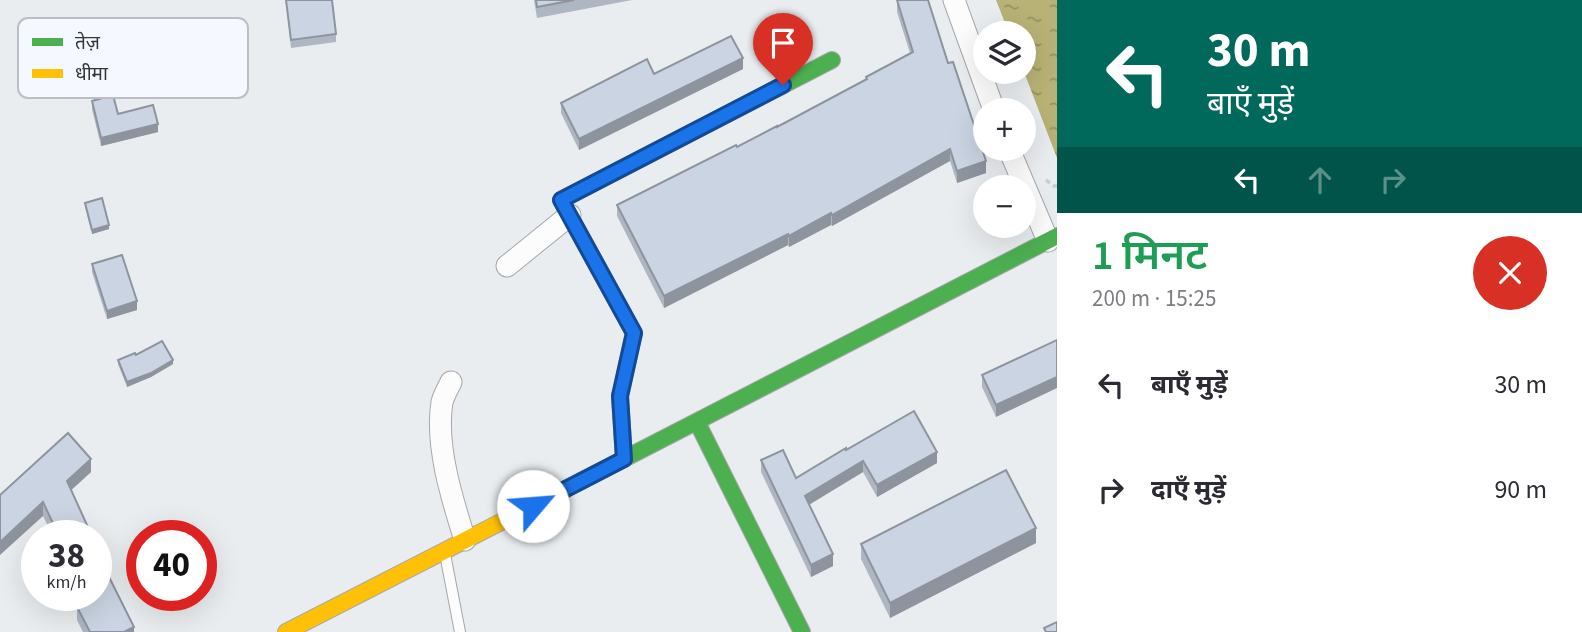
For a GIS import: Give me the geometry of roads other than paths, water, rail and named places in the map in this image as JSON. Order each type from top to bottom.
[{"type":"street","points":[[954,0],[990,98]]},
{"type":"street","points":[[624,459],[620,396],[634,333],[561,200],[832,60]]},
{"type":"street","points":[[286,632],[1053,238],[1015,161]]},
{"type":"street","points":[[507,266],[570,215]]},
{"type":"street","points":[[451,382],[442,400],[441,442],[452,498],[465,540]]},
{"type":"street","points":[[696,422],[802,632]]},
{"type":"lane","points":[[444,551],[460,632]]},
{"type":"water","points":[[996,0],[1057,0],[1057,158],[1029,84],[1036,84],[1036,21],[1004,21]]}]
